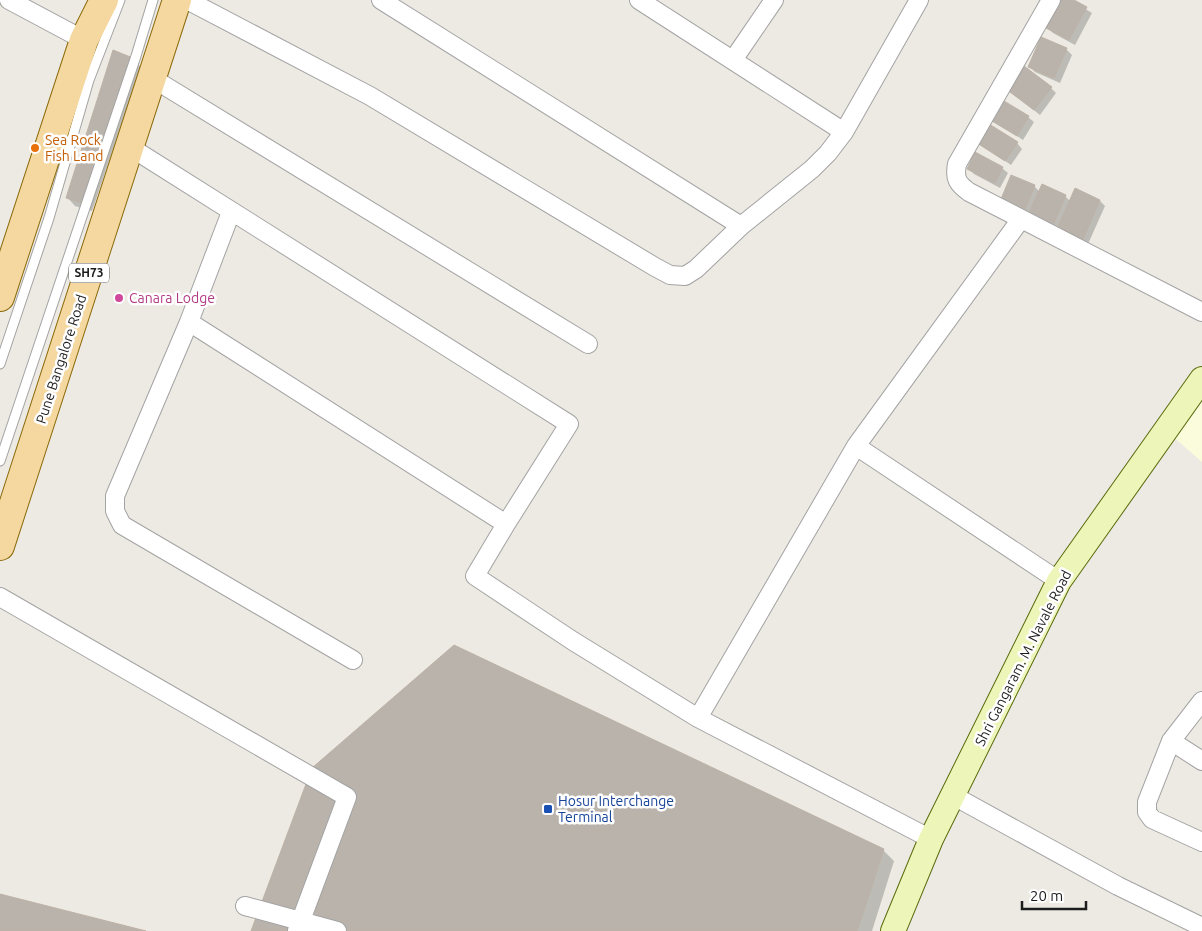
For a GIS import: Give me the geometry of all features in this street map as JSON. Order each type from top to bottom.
[{"type":"main road","points":[[0,297],[84,40],[104,0]]},
{"type":"main road","name":"Pune Bangalore Road","points":[[0,546],[130,148],[176,0]]},
{"type":"main road","name":"Shri Gangaram. M. Navale Road","points":[[893,931],[931,839],[1060,581],[1202,379]]},
{"type":"street","points":[[9,0],[84,40]]},
{"type":"street","points":[[187,0],[370,96],[670,275],[685,276],[696,269],[741,226],[812,169],[828,153],[844,132],[919,0]]},
{"type":"street","points":[[381,0],[741,226]]},
{"type":"street","points":[[638,0],[844,132]]},
{"type":"street","points":[[733,60],[774,0]]},
{"type":"street","points":[[1051,0],[957,164],[955,176],[959,185],[969,192],[1202,312]]},
{"type":"street","points":[[152,78],[588,344]]},
{"type":"street","points":[[130,148],[569,424],[475,576],[573,641],[698,718],[931,839]]},
{"type":"street","points":[[231,212],[189,322],[115,496],[115,511],[122,525],[353,660]]},
{"type":"street","points":[[698,718],[856,446],[1021,219]]},
{"type":"street","points":[[189,322],[506,524]]},
{"type":"street","points":[[856,446],[1060,581]]},
{"type":"street","points":[[0,597],[347,796],[298,926]]},
{"type":"street","points":[[1202,702],[1171,741],[1147,802],[1147,812],[1152,819],[1202,842]]},
{"type":"street","points":[[1171,741],[1202,761]]},
{"type":"street","points":[[952,796],[1118,886],[1202,927]]},
{"type":"street","points":[[245,906],[298,926],[337,931]]},
{"type":"lane","points":[[0,364],[49,218],[89,80],[120,0]]},
{"type":"lane","points":[[0,462],[153,0]]},
{"type":"shaded area","points":[[1202,399],[1202,462],[1171,435]]},
{"type":"building","points":[[1061,0],[1074,0],[1087,7],[1069,40],[1046,28]]},
{"type":"building","points":[[1041,37],[1067,48],[1054,78],[1028,67]]},
{"type":"building","points":[[113,50],[133,58],[83,203],[66,198]]},
{"type":"building","points":[[1024,66],[1052,87],[1034,110],[1006,89]]},
{"type":"building","points":[[1004,101],[1029,116],[1017,136],[992,121]]},
{"type":"building","points":[[989,124],[1018,142],[1005,161],[977,143]]},
{"type":"building","points":[[975,152],[1003,167],[995,183],[967,169]]},
{"type":"building","points":[[1011,175],[1035,185],[1025,209],[1001,199]]},
{"type":"building","points":[[1042,184],[1066,195],[1053,225],[1029,213]]},
{"type":"building","points":[[1075,188],[1100,200],[1083,239],[1058,227]]},
{"type":"building","name":"Hosur Interchange Terminal","points":[[454,645],[884,849],[857,931],[251,931],[312,768]]},
{"type":"building","points":[[0,894],[146,931],[0,931]]},
{"type":"place","name":"Sea Rock Fish Land","points":[[35,148]]},
{"type":"place","name":"Canara Lodge","points":[[119,298]]},
{"type":"place","name":"Hosur Interchange Terminal","points":[[548,809]]}]
